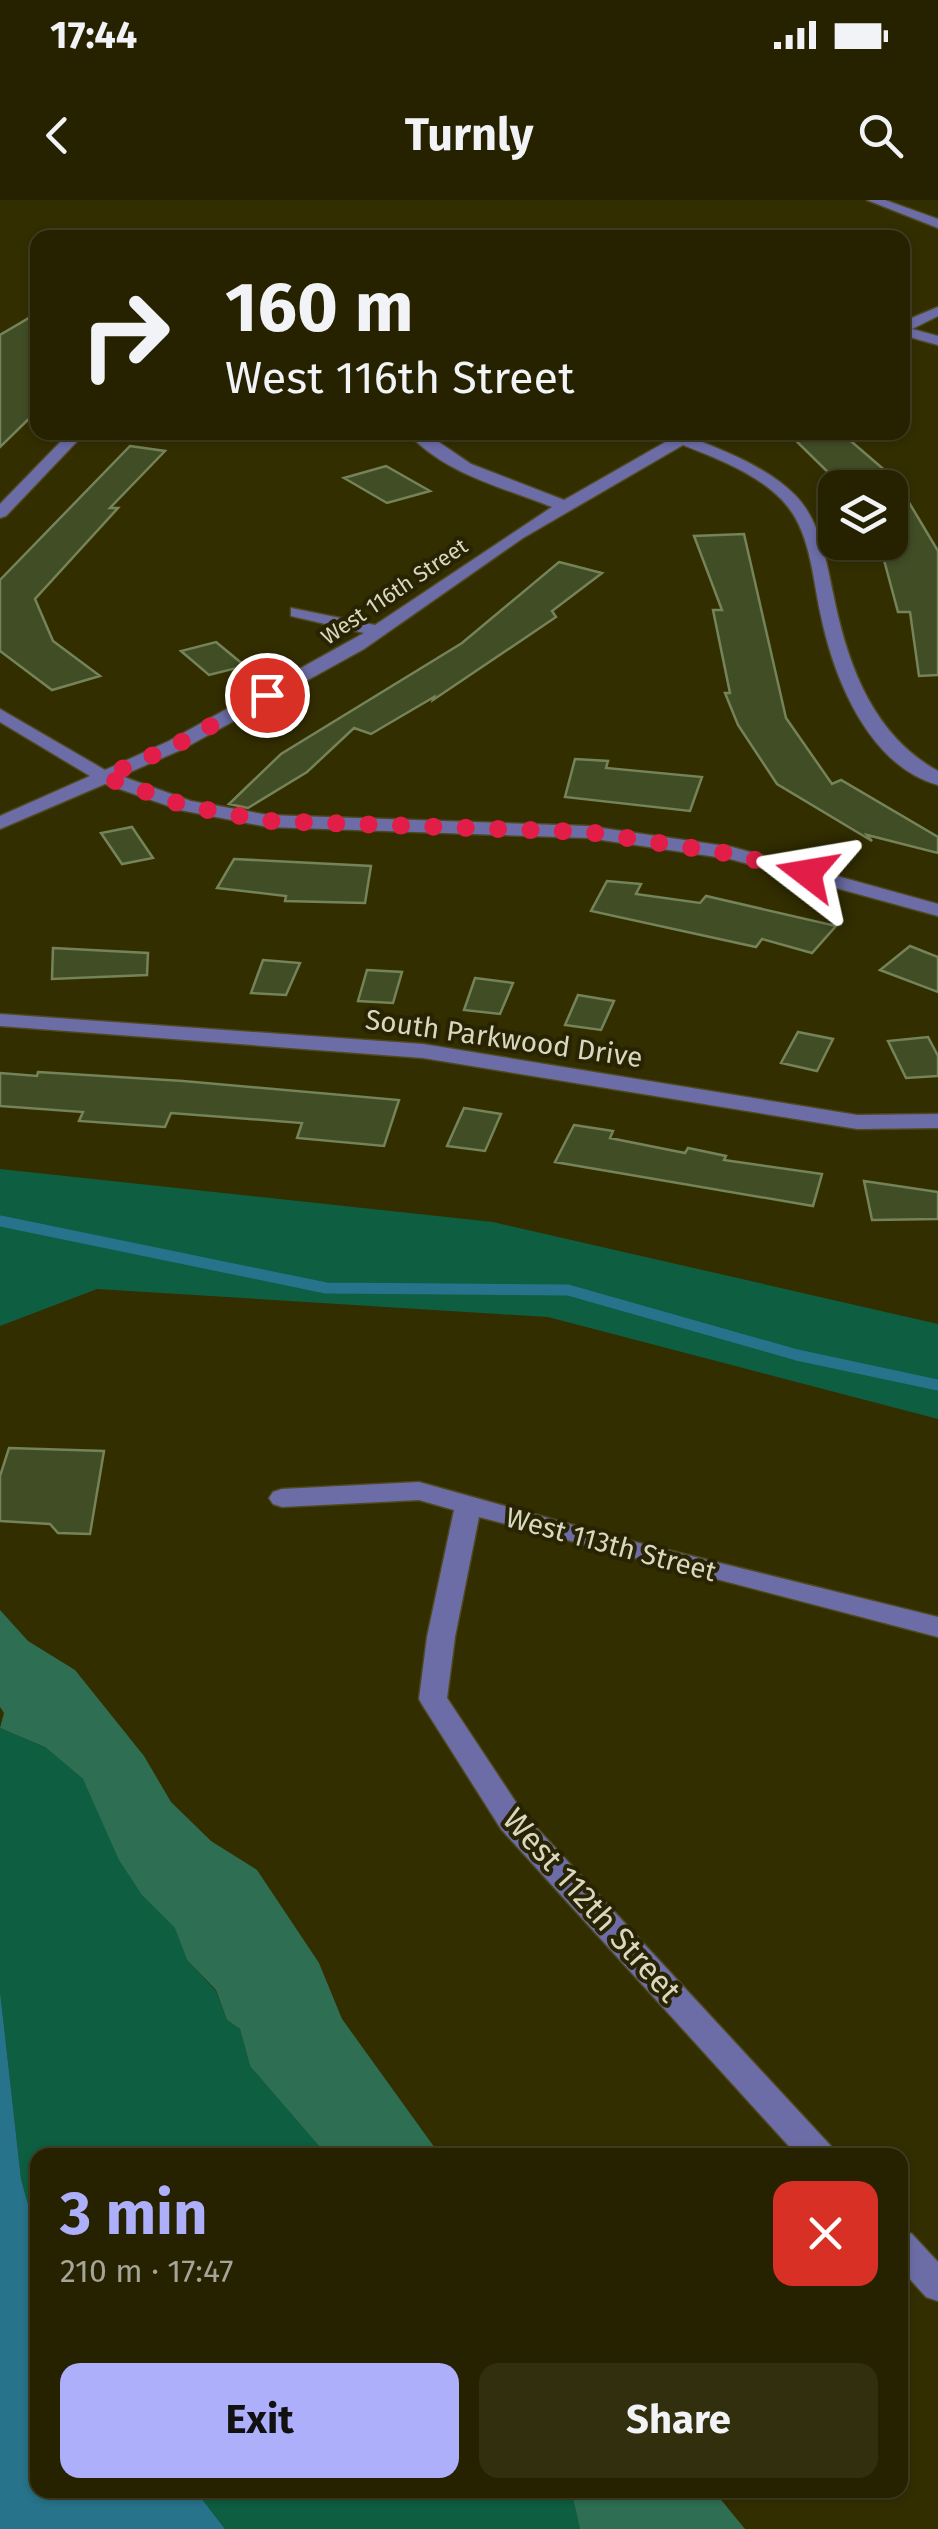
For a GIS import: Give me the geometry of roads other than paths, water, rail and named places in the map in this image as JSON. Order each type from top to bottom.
[{"type":"street","points":[[873,200],[938,224]]},
{"type":"street","points":[[910,325],[938,311]]},
{"type":"street","points":[[910,332],[938,341]]},
{"type":"street","points":[[0,513],[71,440]]},
{"type":"street","points":[[422,440],[429,448],[474,470],[565,506]]},
{"type":"street","name":"West 116th Street","points":[[0,822],[176,745],[378,631],[565,506],[682,440]]},
{"type":"street","points":[[697,440],[740,462],[798,508],[821,566],[834,634],[850,682],[880,737],[917,770],[938,779]]},
{"type":"street","points":[[297,612],[378,631]]},
{"type":"street","points":[[0,714],[104,777],[186,806],[268,821],[588,832],[732,854],[938,910]]},
{"type":"street","name":"South Parkwood Drive","points":[[0,1020],[424,1051],[857,1122],[938,1121]]},
{"type":"street","name":"West 113th Street","points":[[282,1498],[419,1492],[622,1548],[938,1627]]},
{"type":"street","name":"West 112th Street","points":[[468,1505],[441,1637],[433,1699],[512,1821],[812,2148]]},
{"type":"street","points":[[908,2253],[938,2286]]},
{"type":"water","points":[[0,1991],[21,2179],[30,2212],[30,2498],[201,2498],[225,2529],[0,2529]]},
{"type":"waterway","points":[[0,1221],[326,1288],[568,1290],[797,1355],[938,1385]]}]
